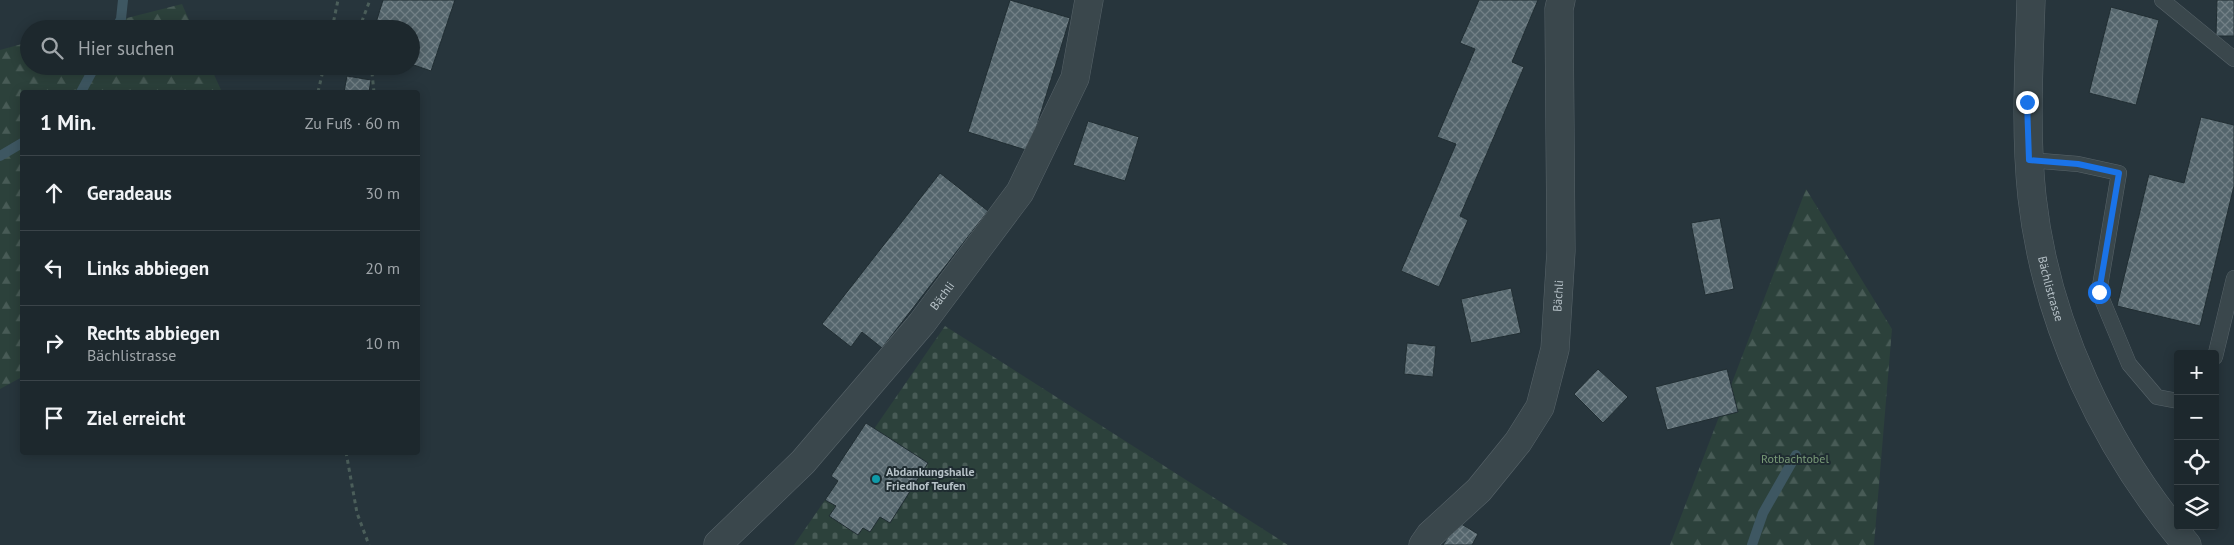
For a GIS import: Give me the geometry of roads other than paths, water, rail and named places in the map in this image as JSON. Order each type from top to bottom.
[{"type":"street","name":"Bächli","points":[[718,544],[803,462],[922,322],[1020,192],[1075,78],[1089,0]]},
{"type":"street","name":"Bächli","points":[[1423,545],[1430,535],[1479,490],[1518,442],[1540,406],[1555,349],[1561,251],[1559,9],[1561,0]]},
{"type":"street","name":"Bächlistrasse","points":[[2031,0],[2027,102],[2029,160],[2040,251],[2059,317],[2079,372],[2123,456],[2179,535]]},
{"type":"lane","points":[[2162,0],[2234,59]]},
{"type":"lane","points":[[2029,160],[2078,164],[2119,173],[2099,292],[2129,364],[2157,397],[2174,401]]},
{"type":"lane","points":[[2217,350],[2234,278]]},
{"type":"waterway","points":[[120,20],[123,0]]},
{"type":"waterway","points":[[82,90],[90,75]]},
{"type":"waterway","points":[[0,156],[20,144]]},
{"type":"waterway","points":[[1752,545],[1763,513],[1796,455]]},
{"type":"place","name":"Abdankungshalle Friedhof Teufen","points":[[876,479]]},
{"type":"park label","name":"Rotbachtobel","points":[[1795,459]]}]
